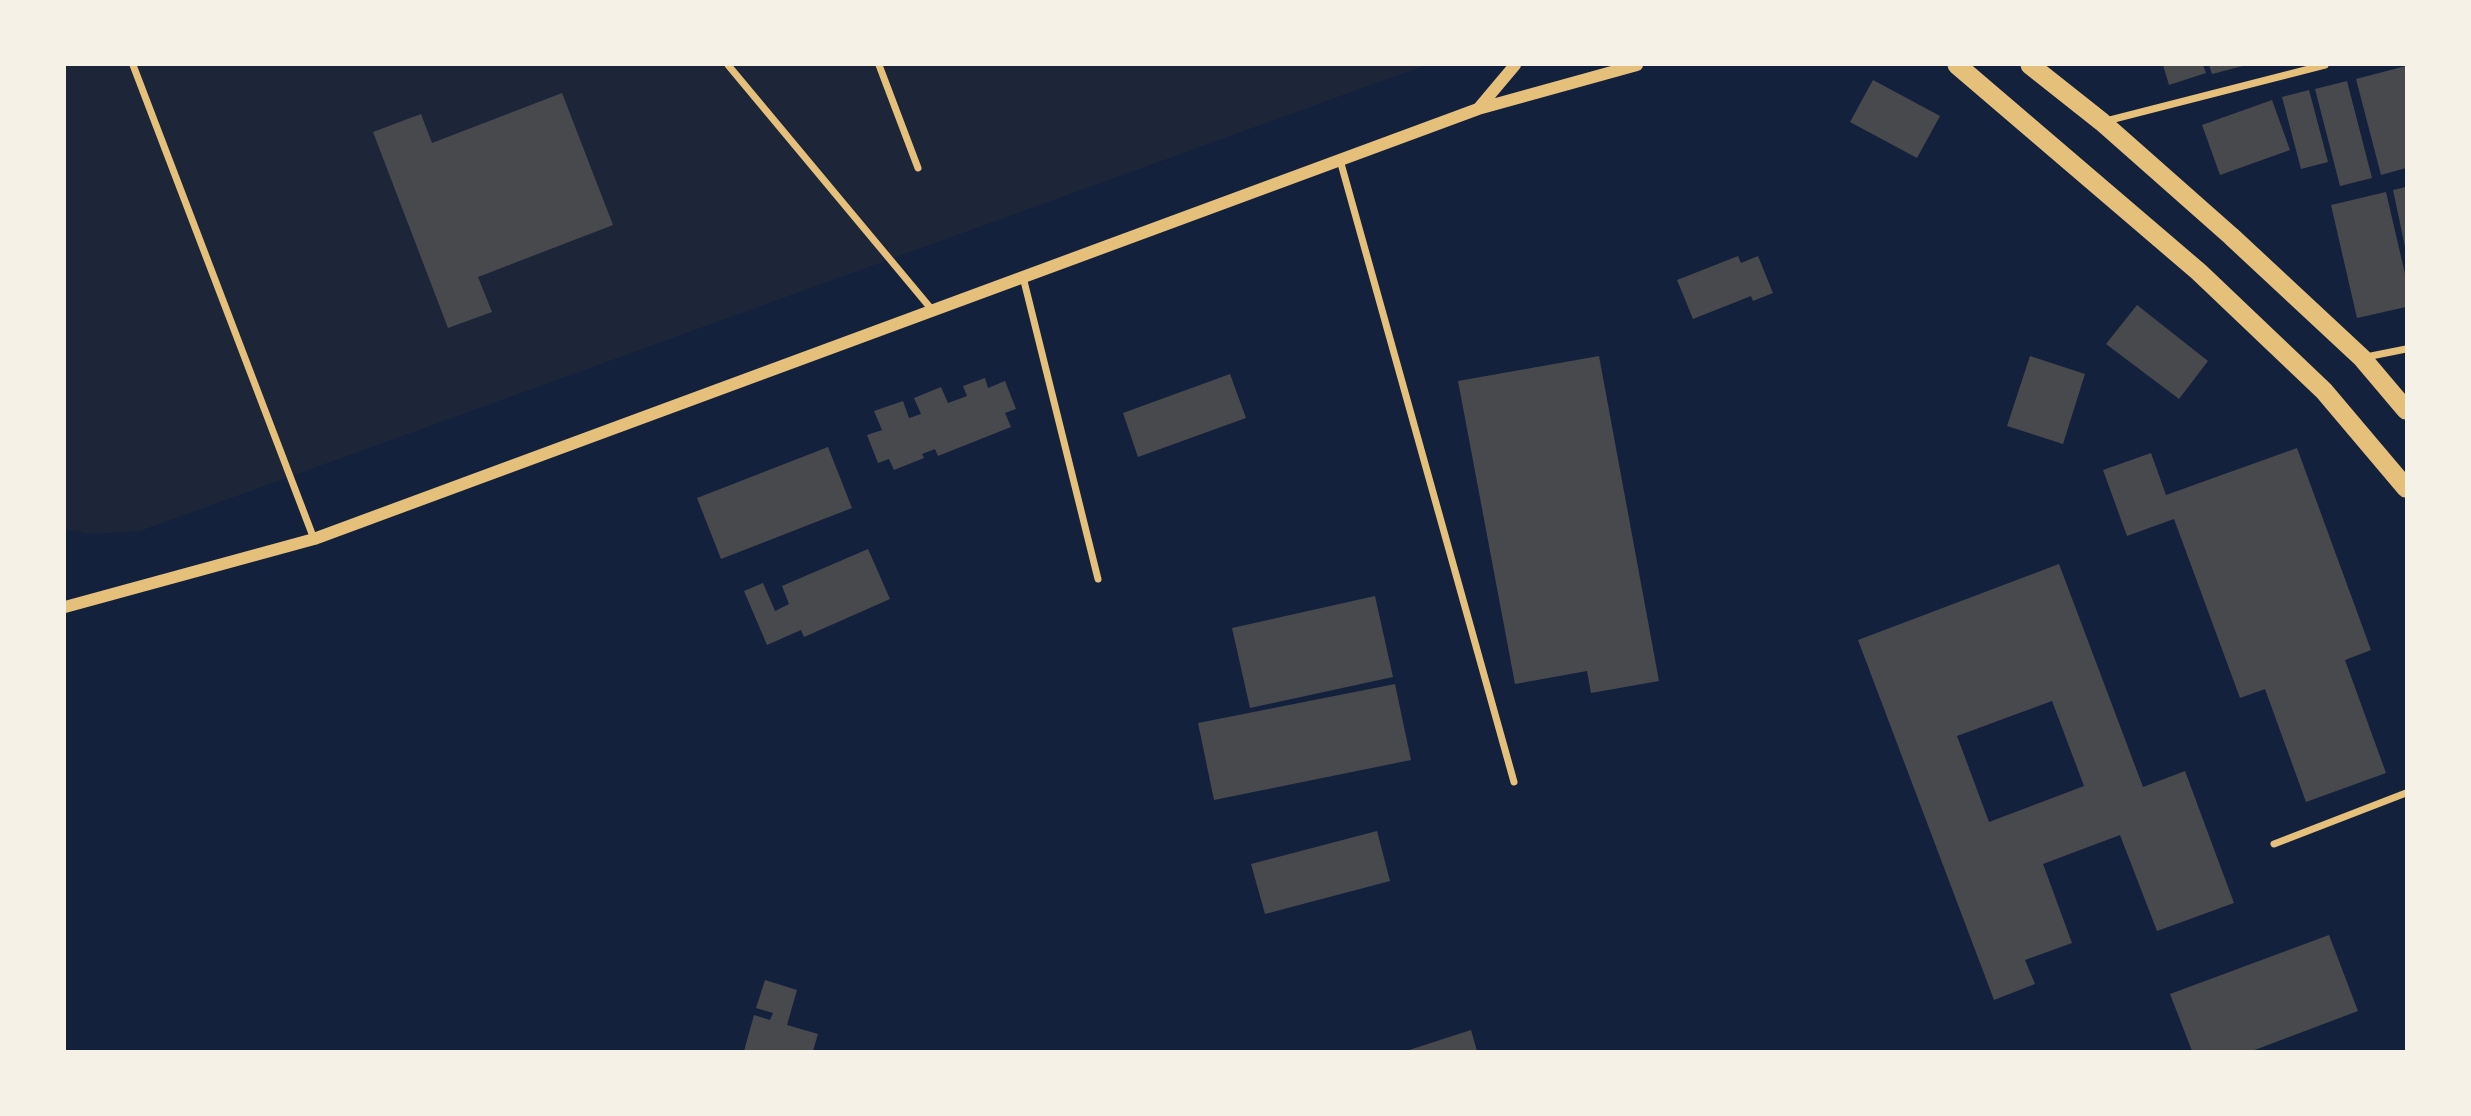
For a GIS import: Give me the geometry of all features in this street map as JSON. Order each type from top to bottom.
[{"type":"highway","points":[[1957,65],[2199,272],[2324,391],[2406,488]]},
{"type":"highway","points":[[2030,65],[2102,122],[2231,236],[2362,358],[2406,410]]},
{"type":"street","points":[[133,65],[314,540]]},
{"type":"street","points":[[728,65],[933,311]]},
{"type":"street","points":[[879,65],[918,168]]},
{"type":"street","points":[[1478,109],[1515,65]]},
{"type":"street","points":[[65,607],[314,540],[1478,109],[1637,65]]},
{"type":"street","points":[[2102,122],[2325,65]]},
{"type":"street","points":[[1340,160],[1514,782]]},
{"type":"street","points":[[1023,278],[1098,579]]},
{"type":"street","points":[[2362,358],[2406,349]]},
{"type":"street","points":[[2274,845],[2406,793]]},
{"type":"shaded area","points":[[65,65],[1426,65],[140,531],[89,534],[65,529]]},
{"type":"building","points":[[2163,65],[2203,65],[2206,73],[2169,85]]},
{"type":"building","points":[[2209,65],[2243,65],[2243,66],[2212,74]]},
{"type":"building","points":[[2406,66],[2406,168],[2381,175],[2356,79]]},
{"type":"building","points":[[1873,80],[1940,116],[1917,158],[1850,122]]},
{"type":"building","points":[[2347,81],[2372,178],[2340,186],[2315,89]]},
{"type":"building","points":[[2309,90],[2328,162],[2301,169],[2282,97]]},
{"type":"building","points":[[562,93],[613,225],[478,277],[492,312],[448,328],[373,132],[421,114],[432,143]]},
{"type":"building","points":[[2272,100],[2290,150],[2220,175],[2202,125]]},
{"type":"building","points":[[2406,187],[2406,247],[2405,247],[2393,190]]},
{"type":"building","points":[[2386,192],[2406,278],[2406,307],[2357,318],[2331,205]]},
{"type":"building","points":[[1738,256],[1741,263],[1758,256],[1773,293],[1753,301],[1751,296],[1693,319],[1677,280]]},
{"type":"building","points":[[2137,305],[2208,361],[2179,399],[2106,344]]},
{"type":"building","points":[[1599,356],[1659,681],[1591,693],[1587,671],[1515,684],[1458,381]]},
{"type":"building","points":[[2030,356],[2085,374],[2063,444],[2007,426]]},
{"type":"building","points":[[1230,374],[1246,418],[1138,457],[1123,413]]},
{"type":"building","points":[[985,378],[988,388],[1005,381],[1016,409],[1005,413],[1011,427],[938,456],[935,449],[922,454],[924,458],[894,470],[889,459],[878,463],[867,435],[882,430],[874,411],[903,401],[909,418],[921,414],[914,398],[941,387],[948,403],[967,396],[963,386]]},
{"type":"building","points":[[828,447],[852,508],[721,559],[697,498]]},
{"type":"building","points":[[2297,448],[2371,650],[2345,660],[2386,773],[2306,802],[2265,689],[2240,698],[2174,519],[2127,536],[2103,470],[2151,453],[2166,495]]},
{"type":"building","points":[[868,549],[890,599],[804,637],[801,630],[767,645],[744,591],[763,583],[775,611],[789,604],[782,586]]},
{"type":"building","points":[[2059,564],[2143,787],[2185,771],[2234,903],[2157,931],[2120,835],[2043,864],[2072,943],[2025,960],[2035,984],[1994,1000],[1858,640]],"holes":[[[2052,701],[2084,786],[1989,822],[1957,736]]]},
{"type":"building","points":[[1375,596],[1393,677],[1250,708],[1232,628]]},
{"type":"building","points":[[1395,684],[1411,760],[1214,800],[1198,723]]},
{"type":"building","points":[[1377,831],[1390,881],[1265,914],[1251,864]]},
{"type":"building","points":[[2329,935],[2358,1011],[2252,1051],[2192,1051],[2170,994]]},
{"type":"building","points":[[765,980],[797,990],[787,1025],[818,1034],[813,1051],[744,1051],[754,1015],[770,1020],[773,1013],[756,1008]]},
{"type":"building","points":[[1471,1030],[1477,1051],[1406,1051]]}]
